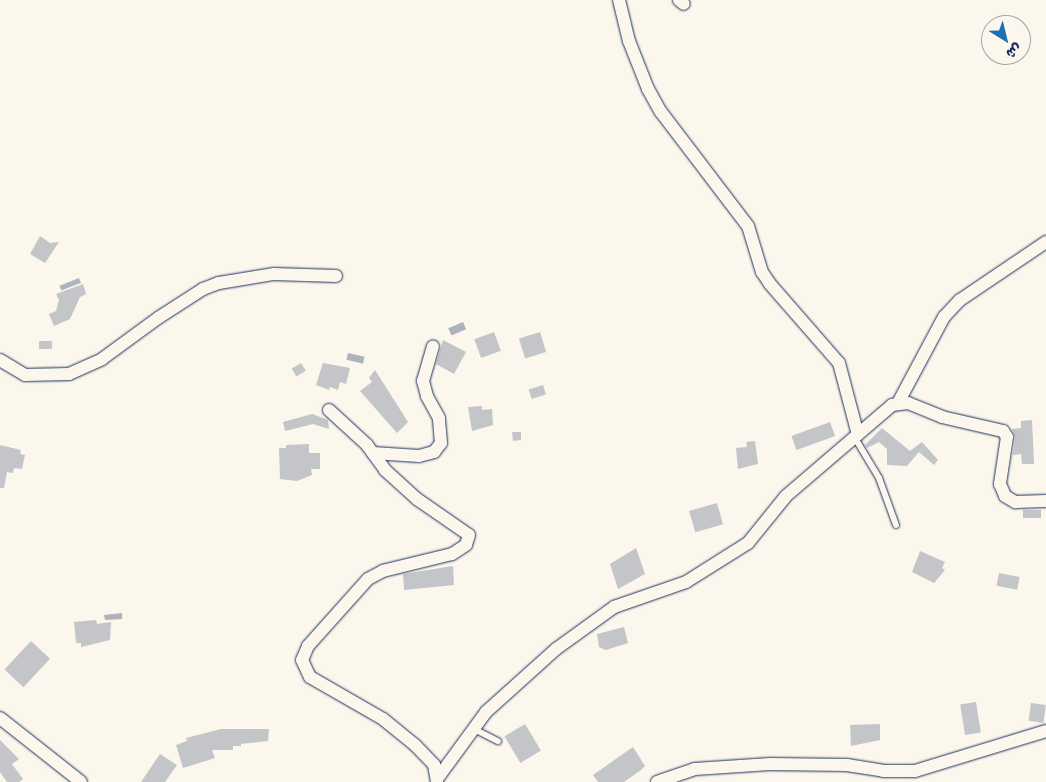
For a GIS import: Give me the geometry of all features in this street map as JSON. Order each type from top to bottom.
[{"type":"street","points":[[618,0],[632,50],[648,89],[661,112],[748,226],[762,272],[770,284],[839,363],[856,437]]},
{"type":"street","points":[[437,781],[474,729],[505,693],[577,632],[614,607],[686,582],[748,543],[786,496],[898,403],[944,317],[960,300],[1046,242]]},
{"type":"street","points":[[0,360],[25,376],[69,374],[102,359],[158,318],[203,289],[219,283],[274,274],[336,276]]},
{"type":"street","points":[[373,453],[419,456],[434,452],[441,444],[438,418],[426,396],[423,381],[432,346]]},
{"type":"street","points":[[898,403],[908,403],[942,417],[1002,430],[1007,437],[1000,484],[1005,496],[1015,502],[1046,500]]},
{"type":"street","points":[[329,410],[373,453],[385,470],[417,499],[465,530],[468,540],[452,554],[383,572],[362,584],[308,646],[303,666],[316,681],[368,709],[400,732],[430,760],[437,781]]},
{"type":"street","points":[[0,718],[81,782]]},
{"type":"street","points":[[657,782],[695,769],[770,764],[847,765],[883,771],[916,770],[1046,731]]},
{"type":"lane","points":[[856,437],[879,478],[896,525]]},
{"type":"lane","points":[[474,729],[498,742]]},
{"type":"shaded area","points":[[79,278],[81,283],[61,291],[60,286]]},
{"type":"shaded area","points":[[463,322],[466,329],[451,336],[448,328]]},
{"type":"shaded area","points":[[348,353],[365,357],[363,364],[346,360]]},
{"type":"shaded area","points":[[122,613],[122,619],[105,620],[104,615]]},
{"type":"building","points":[[40,236],[50,243],[59,242],[45,263],[30,254]]},
{"type":"building","points":[[83,284],[86,294],[80,297],[70,319],[54,326],[49,314],[56,311],[59,300],[56,294]]},
{"type":"building","points":[[494,332],[501,351],[481,358],[474,339]]},
{"type":"building","points":[[540,332],[546,352],[525,359],[519,338]]},
{"type":"building","points":[[443,340],[466,352],[454,374],[436,364]]},
{"type":"building","points":[[39,341],[52,341],[52,349],[39,349]]},
{"type":"building","points":[[301,363],[306,371],[296,376],[292,369]]},
{"type":"building","points":[[323,363],[350,368],[346,384],[340,382],[338,390],[330,387],[329,390],[316,385]]},
{"type":"building","points":[[375,370],[408,422],[397,433],[360,391],[372,382],[369,378]]},
{"type":"building","points":[[543,385],[546,395],[532,399],[529,389]]},
{"type":"building","points":[[482,406],[482,410],[492,409],[493,425],[472,431],[468,407]]},
{"type":"building","points":[[312,414],[328,420],[329,429],[313,424],[285,431],[283,422]]},
{"type":"building","points":[[1032,420],[1034,464],[1022,464],[1021,454],[1013,455],[1015,438],[1012,429],[1021,428],[1021,421]]},
{"type":"building","points":[[830,422],[835,436],[797,450],[791,436]]},
{"type":"building","points":[[882,428],[910,451],[922,442],[938,460],[934,465],[919,452],[907,466],[887,465],[887,449],[879,442],[867,448],[865,445]]},
{"type":"building","points":[[512,432],[521,432],[521,440],[513,441]]},
{"type":"building","points":[[755,441],[758,464],[738,469],[736,448],[747,447],[746,442]]},
{"type":"building","points":[[309,444],[309,453],[320,453],[320,469],[311,469],[312,475],[297,481],[280,479],[279,448],[286,448],[286,445]]},
{"type":"building","points":[[0,445],[21,450],[20,454],[25,455],[22,469],[14,468],[13,473],[7,472],[4,488],[0,488]]},
{"type":"building","points":[[717,503],[723,524],[695,532],[689,511]]},
{"type":"building","points":[[1023,510],[1041,510],[1041,518],[1023,518]]},
{"type":"building","points":[[636,548],[645,574],[618,589],[610,564]]},
{"type":"building","points":[[920,551],[945,562],[942,568],[945,570],[934,583],[912,572]]},
{"type":"building","points":[[453,566],[454,585],[404,590],[403,574]]},
{"type":"building","points":[[999,573],[1020,577],[1017,590],[997,586]]},
{"type":"building","points":[[96,620],[97,624],[111,622],[110,640],[81,647],[81,643],[76,643],[74,622]]},
{"type":"building","points":[[624,627],[628,643],[606,650],[599,647],[597,634]]},
{"type":"building","points":[[31,641],[50,659],[23,687],[4,670]]},
{"type":"building","points":[[976,702],[981,733],[965,735],[960,705]]},
{"type":"building","points":[[1031,703],[1046,705],[1043,723],[1028,721]]},
{"type":"building","points":[[525,724],[541,751],[520,763],[504,736]]},
{"type":"building","points":[[880,724],[880,740],[851,746],[850,725]]},
{"type":"building","points":[[221,729],[269,729],[268,741],[233,746],[233,750],[212,750],[215,758],[183,768],[176,745],[187,741],[186,738]]},
{"type":"building","points":[[0,740],[19,759],[12,764],[23,779],[19,782],[7,782],[0,772]]},
{"type":"building","points":[[633,747],[645,766],[641,770],[624,782],[598,782],[593,775]]},
{"type":"building","points":[[160,754],[177,765],[165,782],[141,782]]}]
